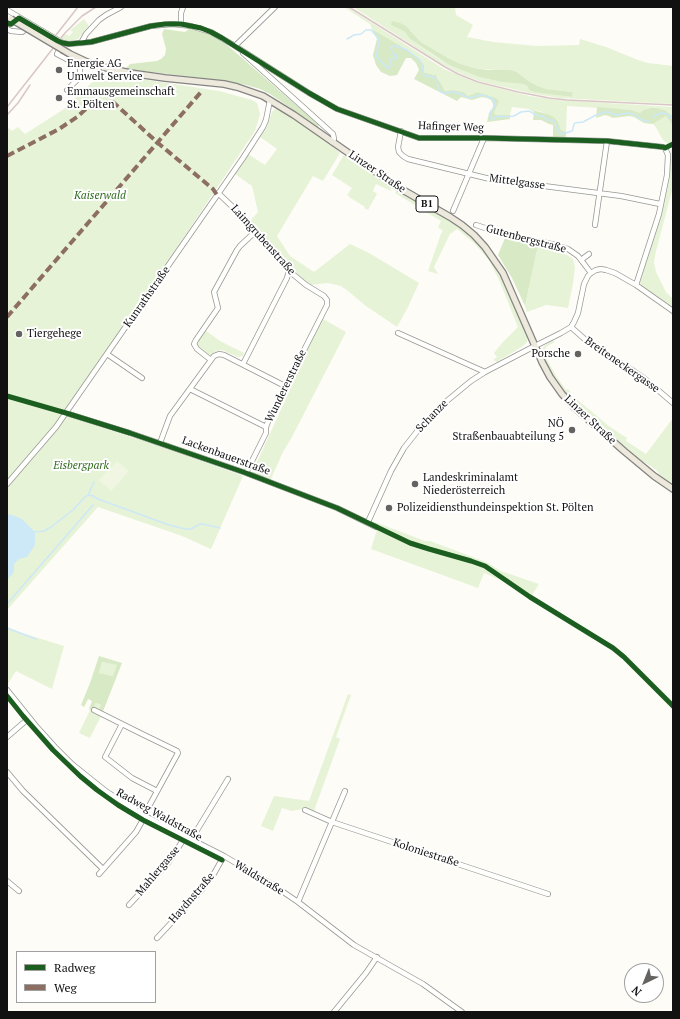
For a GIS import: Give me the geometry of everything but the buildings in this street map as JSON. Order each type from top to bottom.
[{"type":"main road","name":"Linzer Straße","points":[[8,20],[86,62],[130,73],[224,84],[251,92],[270,100],[396,186],[456,221],[480,241],[503,273],[550,377],[568,400],[635,460],[673,489]]},
{"type":"street","points":[[81,43],[86,34],[98,20],[121,7]]},
{"type":"street","points":[[181,24],[181,13],[184,7]]},
{"type":"street","points":[[235,46],[275,7]]},
{"type":"street","points":[[7,10],[63,43],[69,44],[98,41],[151,26],[165,24],[181,24],[211,32],[235,46],[333,134],[334,139],[332,142]]},
{"type":"street","points":[[8,20],[11,24],[19,18]]},
{"type":"street","points":[[7,29],[22,32],[32,25]]},
{"type":"street","points":[[63,43],[57,54],[80,66],[80,77],[68,90]]},
{"type":"street","name":"Hafinger Weg","points":[[235,46],[337,109],[419,138],[607,141],[663,147],[668,155],[667,175],[660,204]]},
{"type":"street","points":[[278,85],[284,77]]},
{"type":"street","name":"Kunrathstraße","points":[[7,484],[46,439],[66,413],[218,193],[263,127],[270,100]]},
{"type":"street","name":"Mittelgasse","points":[[401,131],[398,147],[399,152],[408,159],[490,179],[599,192],[660,204]]},
{"type":"street","points":[[453,211],[484,138]]},
{"type":"street","points":[[595,225],[607,141]]},
{"type":"street","name":"Laimgrubenstraße","points":[[218,193],[256,231],[289,271],[328,300]]},
{"type":"street","points":[[636,285],[659,214],[660,204]]},
{"type":"street","name":"Gutenbergstraße","points":[[476,225],[503,234],[563,247],[575,253],[592,273]]},
{"type":"street","points":[[211,360],[197,349],[194,344],[218,308],[214,292],[237,250],[256,231]]},
{"type":"street","points":[[582,260],[589,254]]},
{"type":"street","points":[[535,346],[571,327],[578,313],[584,284],[588,276],[596,270],[610,271],[620,276],[636,285],[673,311]]},
{"type":"street","points":[[243,364],[287,278],[289,271]]},
{"type":"street","name":"Wundererstraße","points":[[246,473],[266,433],[266,427],[285,386],[327,305],[328,300]]},
{"type":"street","name":"Breiteneckergasse","points":[[571,327],[589,344],[645,379],[673,403]]},
{"type":"street","points":[[398,333],[485,372]]},
{"type":"street","name":"Schanze","points":[[368,522],[391,471],[412,438],[426,421],[471,381],[535,346]]},
{"type":"street","points":[[107,354],[142,378]]},
{"type":"street","points":[[160,443],[170,416],[214,356],[219,354],[224,355],[285,386]]},
{"type":"street","points":[[190,389],[266,427]]},
{"type":"street","name":"Lackenbauerstraße","points":[[66,413],[160,443],[246,473],[337,508],[376,527]]},
{"type":"street","name":"Waldstraße","points":[[7,690],[29,718],[55,747],[72,764],[107,792],[145,816],[224,856],[263,879],[298,902],[354,945],[423,984],[462,1012]]},
{"type":"street","points":[[94,710],[177,751],[178,753],[136,832],[99,874]]},
{"type":"street","points":[[7,737],[29,718]]},
{"type":"street","points":[[122,724],[105,757],[132,778],[157,791]]},
{"type":"street","points":[[7,772],[23,792],[103,869]]},
{"type":"street","points":[[191,840],[228,779]]},
{"type":"street","points":[[298,902],[345,792]]},
{"type":"street","name":"Koloniestraße","points":[[305,810],[332,822],[548,894]]},
{"type":"street","name":"Mahlergasse","points":[[129,904],[168,863],[185,837]]},
{"type":"street","name":"Haydnstraße","points":[[157,938],[201,891],[212,877],[224,856]]},
{"type":"street","points":[[7,881],[18,891]]},
{"type":"street","points":[[334,1012],[366,973],[376,958]]},
{"type":"green space","points":[[344,7],[347,7],[444,69],[478,83],[529,96],[558,100],[673,107],[673,116],[665,110],[657,108],[643,110],[640,113],[632,110],[567,106],[566,132],[561,130],[560,127],[547,114],[539,111],[512,107],[510,115],[496,115],[494,113],[499,102],[477,92],[468,96],[452,90],[445,91],[438,77],[433,74],[425,73],[424,65],[420,59],[372,29],[370,24]]},
{"type":"green space","points":[[353,7],[455,7],[456,15],[473,25],[467,37],[493,42],[537,46],[579,45],[580,39],[648,63],[673,66],[673,104],[559,98],[529,93],[479,81],[440,63]],"holes":[[[400,28],[410,30],[421,42],[461,64],[474,68],[517,72],[530,82],[546,89],[573,92],[572,97],[529,90],[527,86],[523,84],[501,82],[479,77],[449,65],[410,39]]]},
{"type":"green space","points":[[84,19],[89,26],[78,39],[70,41],[61,39],[66,34],[69,36],[73,32],[70,30]]},
{"type":"green space","points":[[392,21],[406,26],[421,42],[461,64],[488,70],[510,70],[517,72],[530,82],[546,89],[573,92],[572,97],[534,92],[529,90],[527,86],[523,84],[501,82],[479,77],[449,65],[410,39],[404,31],[391,25]]},
{"type":"green space","points":[[190,28],[205,32],[226,44],[319,125],[318,127],[270,94],[260,89],[219,80],[125,69],[130,64],[157,61],[165,55],[166,49],[162,34],[164,29],[185,32]]},
{"type":"green space","points":[[372,29],[420,59],[424,65],[425,73],[436,75],[445,91],[452,90],[463,92],[468,96],[477,92],[496,98],[499,102],[494,113],[496,115],[510,115],[510,119],[487,122],[489,113],[493,107],[491,100],[482,97],[472,100],[461,97],[457,101],[414,79],[419,70],[416,63],[411,58],[406,58],[397,75],[390,76],[381,72],[376,65],[373,55],[377,39]]},
{"type":"green space","name":"Kaiserwald","points":[[102,73],[219,91],[252,100],[257,103],[260,114],[255,131],[63,414],[7,481],[7,130],[9,128],[12,131],[18,127],[25,134],[64,109]]},
{"type":"green space","points":[[597,107],[632,110],[640,113],[643,110],[650,108],[665,110],[673,116],[673,126],[666,116],[653,124],[644,123],[634,117],[629,116],[613,118],[605,115],[596,118]]},
{"type":"green space","points":[[275,109],[280,110],[298,120],[340,153],[323,181],[313,176],[277,236],[290,256],[314,272],[350,244],[369,253],[419,283],[397,327],[366,306],[341,286],[328,283],[310,285],[280,257],[250,221],[258,212],[252,186],[235,174],[248,154],[265,165],[277,149],[260,137],[266,129],[272,112]]},
{"type":"green space","points":[[529,109],[554,117],[561,130],[566,132],[566,138],[553,138],[553,125],[541,120],[533,120],[534,112]]},
{"type":"green space","points":[[666,116],[673,126],[673,187],[654,262],[656,272],[666,292],[673,299],[673,308],[641,286],[640,282],[661,214],[669,176],[670,153],[672,147],[663,140],[653,124]]},
{"type":"green space","points":[[343,156],[349,157],[391,186],[391,191],[376,184],[373,191],[377,194],[368,210],[347,195],[352,188],[332,175]]},
{"type":"green space","points":[[397,191],[461,227],[484,249],[501,274],[527,336],[527,342],[523,346],[497,362],[493,360],[497,357],[494,353],[518,327],[500,282],[489,260],[474,243],[457,229],[450,234],[434,267],[438,274],[428,271],[443,231],[438,227],[441,221],[395,193]]},
{"type":"green space","points":[[505,238],[538,246],[525,306],[512,278],[498,255]]},
{"type":"green space","points":[[538,246],[567,255],[573,259],[575,267],[568,308],[546,305],[527,312],[525,306]]},
{"type":"green space","points":[[323,319],[346,332],[283,452],[270,481],[252,473],[290,390],[289,385]]},
{"type":"green space","points":[[205,330],[220,341],[244,353],[243,356],[238,357],[222,350],[216,351],[211,355],[208,354],[196,343]]},
{"type":"green space","points":[[553,340],[555,342],[546,347],[544,354],[556,376],[566,390],[568,389],[573,396],[610,427],[627,438],[626,441],[646,454],[673,418],[673,486],[658,474],[659,473],[655,469],[642,461],[576,405],[565,392],[549,369],[542,353],[544,346]]},
{"type":"green space","name":"Eisbergpark","points":[[67,416],[165,448],[243,476],[211,549],[182,536],[98,507],[7,610],[7,486]]},
{"type":"green space","points":[[117,461],[129,471],[111,491],[99,480]]},
{"type":"green space","points":[[375,522],[486,562],[501,571],[539,584],[530,598],[507,583],[484,573],[478,588],[371,549],[377,530]]},
{"type":"green space","points":[[7,627],[64,646],[52,689],[16,671],[7,685]]},
{"type":"green space","points":[[99,656],[122,663],[102,714],[98,713],[101,705],[96,703],[92,711],[89,709],[92,701],[88,699],[84,707],[81,705]],"holes":[[[102,662],[117,665],[113,676],[99,673]]]},
{"type":"green space","points":[[102,662],[118,665],[113,676],[99,673]]},
{"type":"green space","points":[[348,694],[351,695],[336,737],[340,739],[314,811],[302,809],[292,811],[282,808],[273,831],[261,826],[274,796],[309,801]]},
{"type":"green space","points":[[96,703],[101,705],[102,714],[90,738],[79,733],[90,710],[92,711]]},
{"type":"water","points":[[7,514],[22,519],[35,532],[35,545],[27,557],[19,559],[14,564],[14,572],[7,580]]},
{"type":"waterway","points":[[347,39],[354,35],[361,34],[366,30],[371,30],[379,39],[376,56],[386,67],[390,67],[390,60],[396,58],[397,56],[393,54],[391,50],[392,46],[407,50],[420,60],[424,75],[434,77],[437,80],[438,88],[441,92],[454,92],[469,98],[481,95],[494,100],[495,106],[490,113],[491,118],[494,119],[499,116],[514,116],[521,112],[529,111],[538,116],[543,116],[547,120],[552,120],[555,122],[557,129],[562,134],[572,131],[575,123],[583,122],[605,112],[617,115],[628,113],[633,114],[642,120],[649,121]]},
{"type":"waterway","points":[[653,117],[662,113],[667,114],[673,122]]},
{"type":"waterway","points":[[88,495],[94,482]]},
{"type":"waterway","points":[[34,532],[44,531],[51,527],[73,510],[88,495],[169,525],[185,529],[191,529],[200,524],[220,528]]},
{"type":"waterway","points":[[7,604],[93,505]]},
{"type":"waterway","points":[[7,628],[36,639]]},
{"type":"railway","points":[[56,35],[78,7]]},
{"type":"railway","points":[[7,107],[65,33],[82,16],[96,7]]},
{"type":"railway","points":[[349,7],[445,67],[478,82],[549,98],[673,105]]},
{"type":"railway","points":[[7,115],[18,103],[30,85]]},
{"type":"marked path","points":[[7,317],[201,92]]},
{"type":"marked path","points":[[7,156],[59,129],[93,104],[113,102],[158,143],[213,189],[217,195]]},
{"type":"cycle path","points":[[7,23],[11,24],[19,18],[58,41],[69,44],[91,42],[151,26],[165,24],[181,24],[201,28],[222,38],[337,109],[419,138],[607,141],[665,148],[673,144]]},
{"type":"cycle path","points":[[7,396],[130,433],[246,473],[337,508],[410,543],[485,566],[530,597],[613,648],[673,706]]},
{"type":"cycle path","name":"Radweg Waldstraße","points":[[7,696],[53,750],[97,790],[143,820],[222,860]]},
{"type":"place","name":"Energie AG Umwelt Service","points":[[59,70]]},
{"type":"place","name":"Emmausgemeinschaft St. Pölten","points":[[59,98]]},
{"type":"place","name":"Tiergehege","points":[[19,334]]},
{"type":"place","name":"Porsche","points":[[578,354]]},
{"type":"place","name":"NÖ Straßenbauabteilung 5","points":[[572,430]]},
{"type":"place","name":"Landeskriminalamt Niederösterreich","points":[[415,484]]},
{"type":"place","name":"Polizeidiensthundeinspektion St. Pölten","points":[[389,508]]}]
